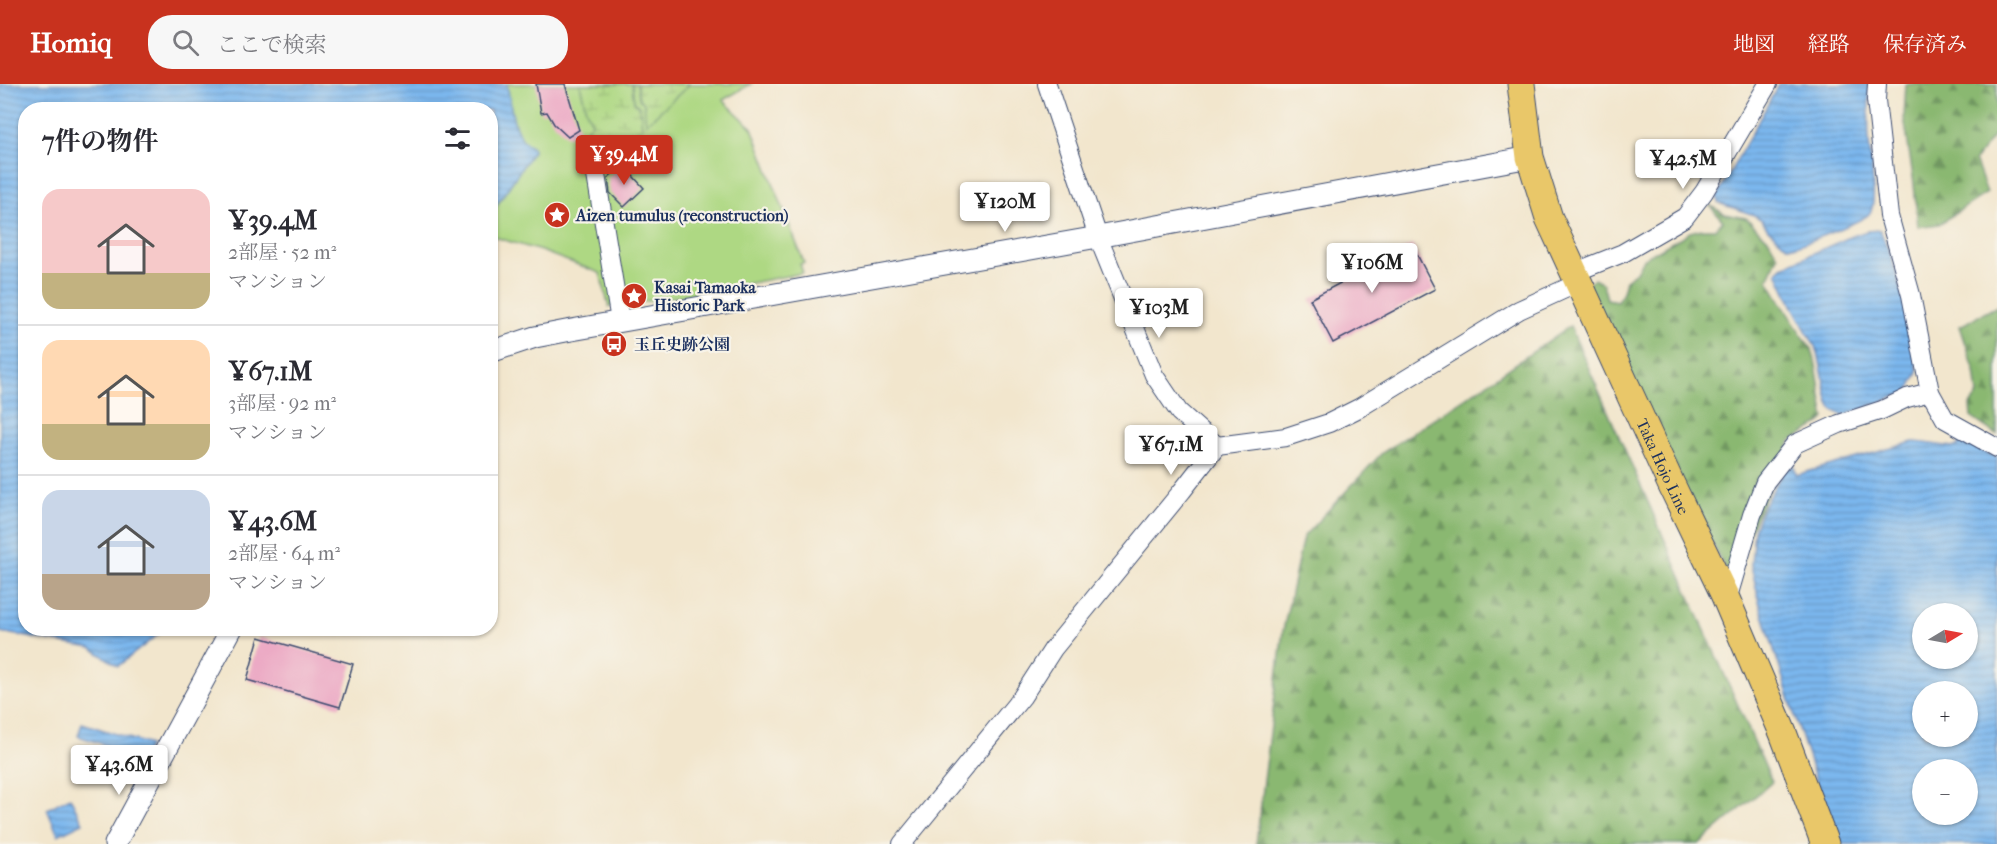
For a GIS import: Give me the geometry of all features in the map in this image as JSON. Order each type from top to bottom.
[{"type":"main road","name":"Taka Hojo Line","points":[[1521,84],[1530,157],[1550,219],[1575,278],[1724,594],[1783,733],[1825,844]]},
{"type":"street","points":[[1047,84],[1098,237],[1154,375],[1179,412],[1217,446]]},
{"type":"street","points":[[902,844],[1022,697],[1053,649],[1217,446],[1286,437],[1329,423],[1359,408],[1519,310],[1685,217],[1704,192],[1768,84]]},
{"type":"street","points":[[1876,84],[1888,216],[1911,295],[1930,392],[1945,419],[1997,448]]},
{"type":"street","points":[[498,349],[535,337],[620,321],[1098,237],[1530,157]]},
{"type":"street","points":[[596,175],[620,321]]},
{"type":"street","points":[[1724,594],[1730,591],[1752,515],[1765,482],[1795,444],[1839,424],[1882,410],[1907,398],[1930,392]]},
{"type":"street","points":[[115,844],[228,636]]},
{"type":"green space","points":[[507,84],[751,84],[723,100],[752,128],[804,263],[800,264],[803,273],[688,295],[609,307],[600,273],[498,238],[498,204],[533,151],[532,147],[520,136],[511,110]]},
{"type":"green space","points":[[580,84],[632,84],[634,102],[640,107],[642,128],[633,137],[591,145],[586,130],[592,123],[586,110]]},
{"type":"green space","points":[[637,84],[690,84],[646,124],[644,103],[639,99]]},
{"type":"green space","points":[[1906,84],[1997,84],[1997,132],[1975,160],[1987,193],[1939,224],[1918,227],[1904,117]]},
{"type":"green space","points":[[1709,205],[1725,214],[1746,218],[1769,240],[1778,256],[1768,280],[1811,348],[1825,418],[1791,441],[1729,576],[1582,285],[1594,279],[1603,284],[1607,299],[1617,301],[1623,292],[1626,280],[1636,272],[1643,259],[1690,232],[1715,229],[1723,221]]},
{"type":"green space","points":[[1997,306],[1997,435],[1971,417],[1970,405],[1978,395],[1975,371],[1960,326]]},
{"type":"green space","points":[[1570,326],[1772,782],[1699,844],[1256,844],[1283,631],[1303,537],[1382,453]]},
{"type":"water","points":[[0,84],[507,84],[516,128],[533,151],[498,203],[498,102],[18,102],[18,635],[0,632]]},
{"type":"water","points":[[1779,84],[1869,84],[1872,209],[1869,214],[1856,222],[1796,246],[1787,246],[1768,229],[1762,220],[1754,215],[1718,203],[1717,196]]},
{"type":"water","points":[[1880,230],[1906,306],[1918,372],[1908,392],[1843,416],[1832,409],[1828,401],[1818,352],[1777,272],[1782,267],[1850,237],[1867,231]]},
{"type":"water","points":[[1913,442],[1957,447],[1960,442],[1997,457],[1997,844],[1841,844],[1828,818],[1792,707],[1760,605],[1751,565],[1754,531],[1761,511],[1784,470],[1794,466],[1796,475]]},
{"type":"water","points":[[23,636],[156,636],[118,666],[91,648]]},
{"type":"water","points":[[82,723],[150,745],[142,757],[78,736]]},
{"type":"water","points":[[70,797],[83,823],[58,835],[47,809]]},
{"type":"building","points":[[536,84],[565,84],[579,130],[568,137],[554,124],[547,112],[541,113]]},
{"type":"building","points":[[622,164],[644,188],[624,207],[610,193],[608,178]]},
{"type":"building","points":[[1412,245],[1435,289],[1333,343],[1310,299]]},
{"type":"building","points":[[259,637],[353,664],[340,707],[247,680]]},
{"type":"place","name":"Aizen tumulus (reconstruction)","points":[[557,215]]},
{"type":"place","name":"Kasai Tamaoka Historic Park","points":[[634,296]]},
{"type":"place","name":"玉丘史跡公園","points":[[614,344]]}]
